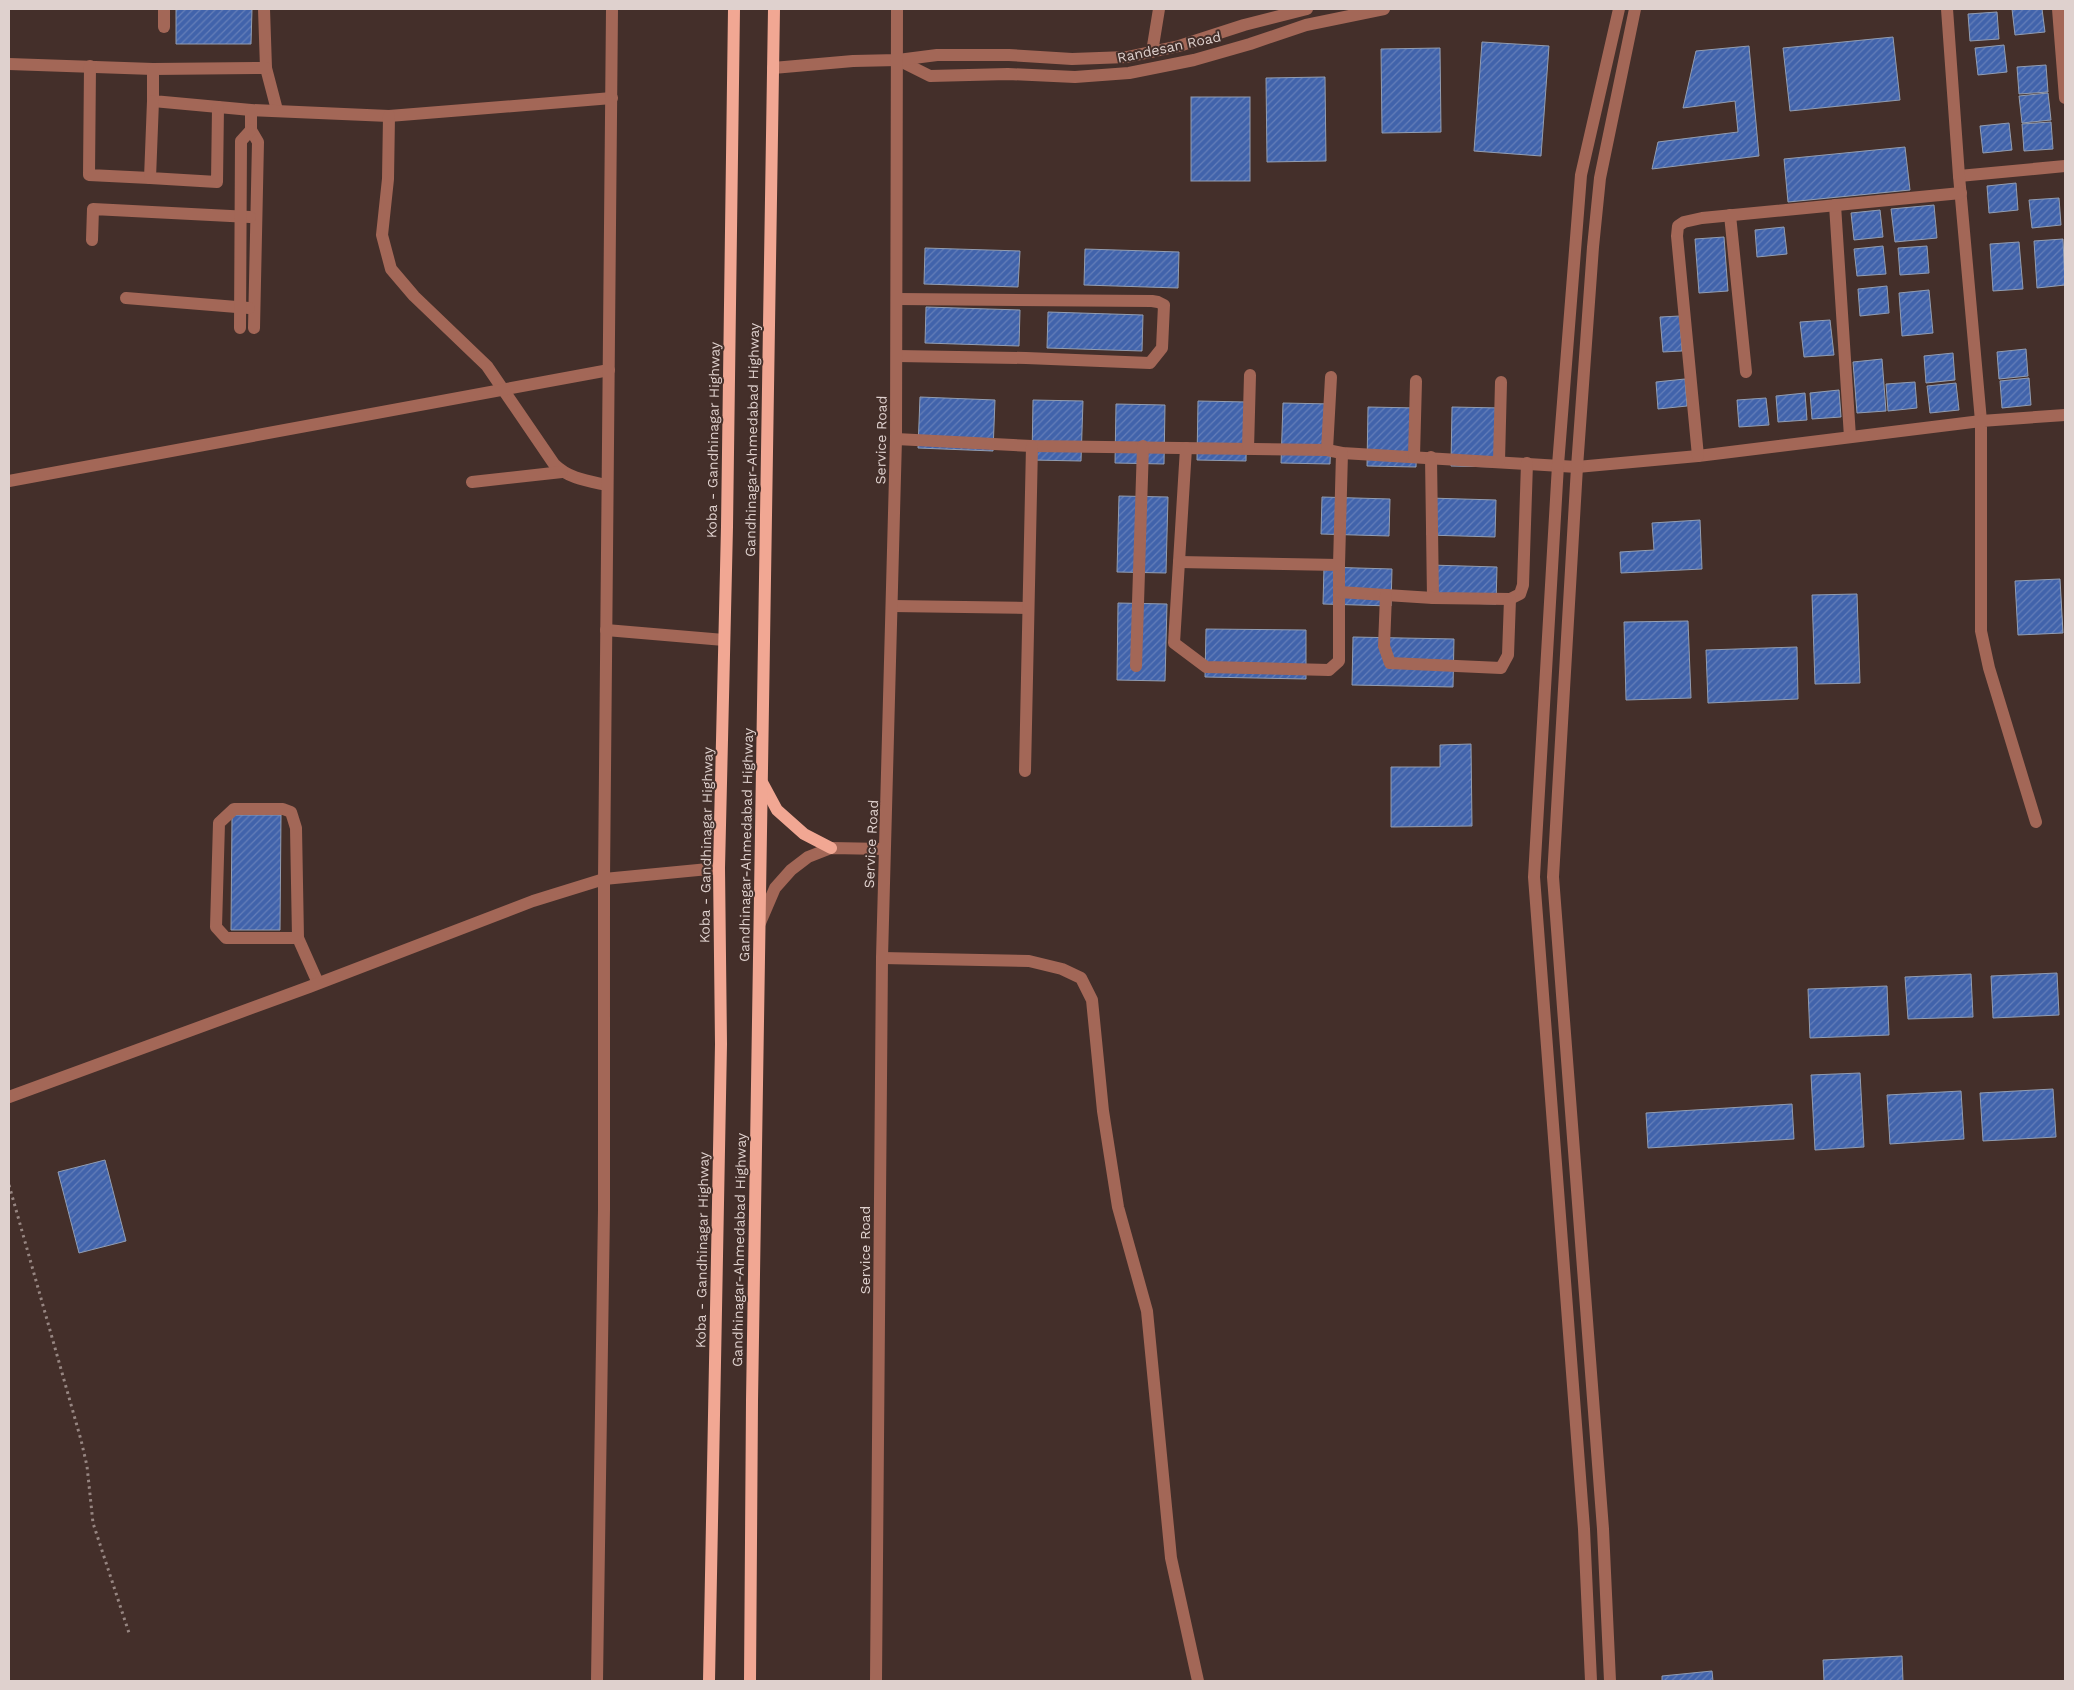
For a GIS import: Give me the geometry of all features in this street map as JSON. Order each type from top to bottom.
[{"type":"main road","name":"Koba - Gandhinagar Highway","points":[[709,1681],[721,1044],[719,868],[734,9]]},
{"type":"main road","name":"Gandhinagar-Ahmedabad Highway","points":[[750,1681],[752,1381],[774,9]]},
{"type":"main road","points":[[762,782],[777,810],[804,834],[831,848]]},
{"type":"street","points":[[164,9],[164,26]]},
{"type":"street","points":[[264,9],[266,68],[277,110]]},
{"type":"street","points":[[597,1681],[604,1210],[604,879],[612,9]]},
{"type":"street","name":"Service Road","points":[[876,1681],[882,958],[884,849],[888,798],[898,299],[897,9]]},
{"type":"street","points":[[1152,52],[1159,9]]},
{"type":"street","name":"Randesan Road","points":[[773,68],[853,61],[898,60],[937,55],[1072,59],[1127,57],[1179,46],[1244,24],[1307,9]]},
{"type":"street","name":"Randesan Road","points":[[898,60],[930,76],[1008,74],[1075,77],[1128,73],[1194,60],[1306,25],[1384,9]]},
{"type":"street","points":[[1591,1681],[1584,1529],[1534,877],[1558,465],[1581,175],[1619,9]]},
{"type":"street","points":[[1610,1681],[1603,1529],[1553,877],[1577,467],[1600,178],[1635,9]]},
{"type":"street","points":[[1947,9],[1959,176],[1981,421],[1981,631],[1989,668],[2036,822]]},
{"type":"street","points":[[2058,9],[2065,98]]},
{"type":"street","points":[[9,64],[153,68],[266,68]]},
{"type":"street","points":[[90,66],[89,175],[217,182],[218,107]]},
{"type":"street","points":[[150,178],[153,68]]},
{"type":"street","points":[[152,100],[251,110],[390,116],[612,98]]},
{"type":"street","points":[[251,110],[251,130],[258,142],[254,328]]},
{"type":"street","points":[[390,116],[388,179],[382,235],[391,269],[414,296],[487,366],[554,464],[562,472],[578,479],[608,485]]},
{"type":"street","points":[[240,328],[241,141],[251,130]]},
{"type":"street","points":[[1959,176],[2065,166]]},
{"type":"street","points":[[1698,456],[1677,236],[1678,226],[1684,222],[1702,218],[1961,193]]},
{"type":"street","points":[[1835,205],[1850,436]]},
{"type":"street","points":[[92,240],[93,209],[256,218]]},
{"type":"street","points":[[1730,215],[1746,372]]},
{"type":"street","points":[[126,298],[254,308]]},
{"type":"street","points":[[897,356],[1064,359],[1150,363],[1162,348],[1165,312],[1164,306],[1152,301],[898,299]]},
{"type":"street","points":[[9,481],[609,370]]},
{"type":"street","points":[[1248,449],[1250,375]]},
{"type":"street","points":[[1327,450],[1331,377]]},
{"type":"street","points":[[1414,456],[1416,381]]},
{"type":"street","points":[[1499,461],[1502,382]]},
{"type":"street","points":[[896,439],[1032,446],[1143,446],[1327,450],[1342,453],[1577,467],[1698,456],[1981,421],[2065,415]]},
{"type":"street","points":[[1025,771],[1032,446]]},
{"type":"street","points":[[1136,666],[1143,446]]},
{"type":"street","points":[[1186,448],[1174,643],[1206,667],[1329,670],[1339,660],[1342,453]]},
{"type":"street","points":[[1431,457],[1433,598]]},
{"type":"street","points":[[1339,592],[1433,598],[1510,599],[1520,594],[1523,585],[1527,463]]},
{"type":"street","points":[[472,482],[562,472]]},
{"type":"street","points":[[1179,562],[1339,565]]},
{"type":"street","points":[[1386,595],[1384,646],[1390,663],[1500,668],[1508,655],[1510,599]]},
{"type":"street","points":[[892,606],[1028,608]]},
{"type":"street","points":[[606,630],[724,640]]},
{"type":"street","points":[[298,938],[226,938],[216,927],[218,823],[234,809],[283,809],[291,812],[296,828],[298,938],[318,983]]},
{"type":"street","points":[[760,923],[775,888],[791,870],[808,857],[831,848],[884,849]]},
{"type":"street","points":[[9,1097],[533,901],[604,879],[719,868]]},
{"type":"street","points":[[882,958],[1029,961],[1062,969],[1081,978],[1092,1000],[1103,1110],[1118,1207],[1147,1311],[1172,1558],[1198,1681]]},
{"type":"path","points":[[9,1185],[88,1466],[93,1523],[129,1632]]},
{"type":"building","points":[[176,9],[252,9],[251,44],[176,44]]},
{"type":"building","points":[[2012,9],[2042,9],[2045,32],[2015,35]]},
{"type":"building","points":[[1997,12],[1999,39],[1970,41],[1968,14]]},
{"type":"building","points":[[1893,37],[1900,100],[1790,111],[1783,48]]},
{"type":"building","points":[[1482,42],[1549,46],[1541,156],[1474,151]]},
{"type":"building","points":[[2004,45],[2007,72],[1978,75],[1975,48]]},
{"type":"building","points":[[1749,46],[1759,156],[1652,169],[1658,142],[1738,132],[1735,101],[1683,108],[1696,51]]},
{"type":"building","points":[[1440,48],[1441,132],[1382,133],[1381,49]]},
{"type":"building","points":[[2046,65],[2048,92],[2019,94],[2017,67]]},
{"type":"building","points":[[1325,77],[1326,161],[1267,162],[1266,78]]},
{"type":"building","points":[[2048,93],[2051,120],[2022,123],[2019,96]]},
{"type":"building","points":[[1191,97],[1250,97],[1250,181],[1191,181]]},
{"type":"building","points":[[2051,122],[2053,149],[2024,151],[2022,124]]},
{"type":"building","points":[[2009,123],[2012,150],[1983,153],[1980,126]]},
{"type":"building","points":[[1905,147],[1910,190],[1788,202],[1784,159]]},
{"type":"building","points":[[2016,183],[2018,210],[1989,213],[1987,186]]},
{"type":"building","points":[[2059,198],[2061,225],[2032,228],[2029,200]]},
{"type":"building","points":[[1934,205],[1937,238],[1895,242],[1891,209]]},
{"type":"building","points":[[1880,210],[1883,237],[1854,240],[1851,213]]},
{"type":"building","points":[[1784,227],[1787,254],[1757,257],[1755,230]]},
{"type":"building","points":[[1724,237],[1728,291],[1699,293],[1695,239]]},
{"type":"building","points":[[2063,239],[2065,285],[2037,288],[2034,241]]},
{"type":"building","points":[[2019,242],[2023,289],[1993,291],[1990,244]]},
{"type":"building","points":[[1883,246],[1886,274],[1857,276],[1854,249]]},
{"type":"building","points":[[1927,246],[1929,273],[1900,275],[1898,248]]},
{"type":"building","points":[[925,248],[1020,251],[1018,287],[924,284]]},
{"type":"building","points":[[1085,249],[1179,252],[1178,288],[1084,285]]},
{"type":"building","points":[[1887,286],[1889,313],[1860,316],[1858,289]]},
{"type":"building","points":[[1929,290],[1933,333],[1902,336],[1899,293]]},
{"type":"building","points":[[926,307],[1020,310],[1019,346],[925,343]]},
{"type":"building","points":[[1048,312],[1143,315],[1142,351],[1047,348]]},
{"type":"building","points":[[1680,316],[1682,351],[1663,352],[1660,317]]},
{"type":"building","points":[[1830,320],[1834,355],[1804,357],[1800,322]]},
{"type":"building","points":[[2026,349],[2028,376],[1999,379],[1997,352]]},
{"type":"building","points":[[1953,353],[1955,380],[1926,383],[1924,356]]},
{"type":"building","points":[[1882,359],[1886,411],[1857,413],[1853,362]]},
{"type":"building","points":[[2029,378],[2031,405],[2002,408],[2000,381]]},
{"type":"building","points":[[1685,379],[1687,406],[1658,409],[1656,382]]},
{"type":"building","points":[[1915,382],[1917,408],[1888,411],[1886,384]]},
{"type":"building","points":[[1956,383],[1959,410],[1930,413],[1927,386]]},
{"type":"building","points":[[1839,390],[1841,417],[1812,419],[1810,393]]},
{"type":"building","points":[[1805,393],[1807,420],[1778,422],[1776,396]]},
{"type":"building","points":[[920,397],[995,400],[993,451],[918,448]]},
{"type":"building","points":[[1766,398],[1769,425],[1739,427],[1737,400]]},
{"type":"building","points":[[1033,400],[1083,401],[1081,461],[1032,460]]},
{"type":"building","points":[[1198,401],[1247,402],[1246,461],[1197,460]]},
{"type":"building","points":[[1283,403],[1332,404],[1330,464],[1281,463]]},
{"type":"building","points":[[1116,404],[1165,405],[1164,464],[1115,463]]},
{"type":"building","points":[[1368,407],[1418,408],[1416,467],[1367,466]]},
{"type":"building","points":[[1452,407],[1501,408],[1500,467],[1451,466]]},
{"type":"building","points":[[1119,496],[1168,497],[1166,573],[1117,572]]},
{"type":"building","points":[[1322,497],[1390,499],[1389,536],[1321,534]]},
{"type":"building","points":[[1429,498],[1496,500],[1495,537],[1427,535]]},
{"type":"building","points":[[1700,520],[1702,569],[1621,573],[1620,552],[1654,550],[1652,523]]},
{"type":"building","points":[[1430,565],[1497,567],[1496,604],[1429,602]]},
{"type":"building","points":[[1324,567],[1392,569],[1391,606],[1323,604]]},
{"type":"building","points":[[2060,579],[2063,633],[2018,635],[2015,581]]},
{"type":"building","points":[[1857,594],[1860,683],[1815,684],[1812,595]]},
{"type":"building","points":[[1118,603],[1167,604],[1165,681],[1117,680]]},
{"type":"building","points":[[1688,621],[1691,698],[1626,700],[1624,622]]},
{"type":"building","points":[[1206,629],[1306,630],[1306,679],[1205,677]]},
{"type":"building","points":[[1353,637],[1454,639],[1453,687],[1352,685]]},
{"type":"building","points":[[1797,647],[1798,699],[1708,703],[1706,650]]},
{"type":"building","points":[[1471,744],[1472,826],[1391,827],[1391,767],[1440,767],[1440,745]]},
{"type":"building","points":[[232,815],[281,815],[280,930],[231,930]]},
{"type":"building","points":[[2057,973],[2059,1015],[1993,1018],[1991,976]]},
{"type":"building","points":[[1971,974],[1973,1017],[1908,1019],[1905,977]]},
{"type":"building","points":[[1887,986],[1889,1035],[1810,1038],[1808,989]]},
{"type":"building","points":[[1860,1073],[1864,1147],[1815,1150],[1811,1075]]},
{"type":"building","points":[[2053,1089],[2056,1137],[1983,1141],[1980,1093]]},
{"type":"building","points":[[1961,1091],[1964,1139],[1890,1144],[1887,1095]]},
{"type":"building","points":[[1792,1104],[1794,1139],[1648,1148],[1646,1113]]},
{"type":"building","points":[[105,1160],[126,1241],[79,1253],[58,1172]]},
{"type":"building","points":[[1902,1656],[1903,1681],[1824,1681],[1823,1660]]},
{"type":"building","points":[[1712,1671],[1713,1681],[1662,1681],[1662,1676]]}]
